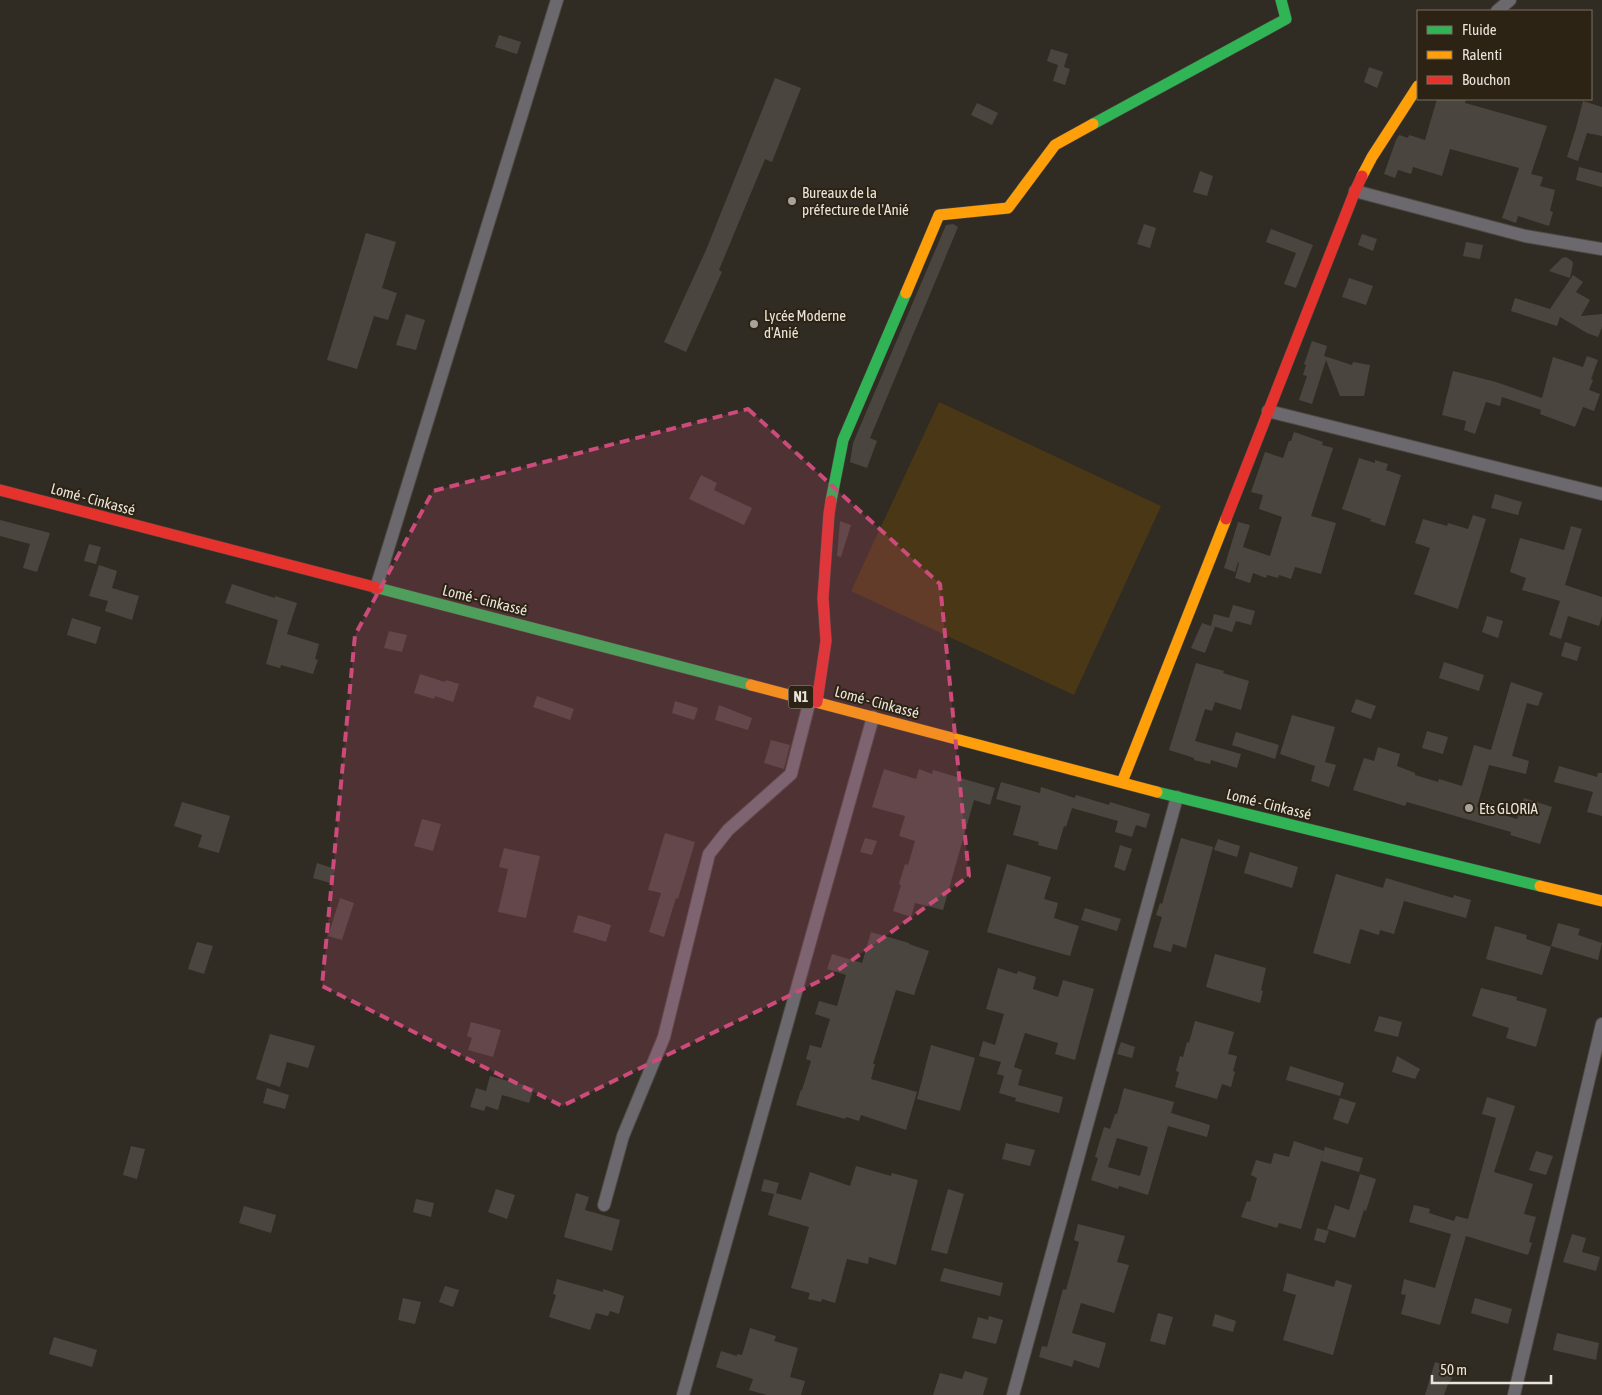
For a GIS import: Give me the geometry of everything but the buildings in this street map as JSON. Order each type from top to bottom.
[{"type":"main road","points":[[814,701],[826,641],[823,598],[829,514],[843,440],[939,215],[1008,208],[1055,145],[1286,19],[1281,0]]},
{"type":"main road","points":[[1122,782],[1355,191],[1372,157],[1417,88]]},
{"type":"main road","name":"Lomé - Cinkassé","points":[[0,490],[1177,797],[1602,901]]},
{"type":"street","points":[[376,588],[557,0]]},
{"type":"street","points":[[1498,10],[1510,0]]},
{"type":"street","points":[[1355,191],[1525,236],[1602,249]]},
{"type":"street","points":[[1268,411],[1602,494]]},
{"type":"street","points":[[604,1205],[623,1136],[664,1037],[709,854],[728,830],[791,774],[814,701]]},
{"type":"street","points":[[683,1395],[873,717]]},
{"type":"street","points":[[1013,1395],[1177,797]]},
{"type":"street","points":[[1514,1395],[1602,1024]]},
{"type":"highlighted area","points":[[748,409],[940,584],[969,876],[830,976],[562,1106],[322,986],[355,635],[433,491]]},
{"type":"shaded area","points":[[939,402],[1161,506],[1074,695],[851,591]]},
{"type":"traffic: fast","points":[[1093,124],[1286,19],[1281,0]]},
{"type":"traffic: fast","points":[[831,501],[843,440],[906,293]]},
{"type":"traffic: fast","points":[[378,588],[751,685]]},
{"type":"traffic: fast","points":[[1157,792],[1540,886]]},
{"type":"traffic: slow","points":[[1362,176],[1372,157],[1417,88]]},
{"type":"traffic: slow","points":[[906,293],[939,215],[1008,208],[1055,145],[1093,124]]},
{"type":"traffic: slow","points":[[1122,782],[1226,519]]},
{"type":"traffic: slow","points":[[751,685],[1157,792]]},
{"type":"traffic: slow","points":[[1540,886],[1602,901]]},
{"type":"traffic: jam","points":[[1226,519],[1362,176]]},
{"type":"traffic: jam","points":[[0,490],[378,588]]},
{"type":"traffic: jam","points":[[817,702],[826,641],[823,598],[831,501]]},
{"type":"place","name":"Bureaux de la préfecture de l'Anié","points":[[792,201]]},
{"type":"place","name":"Lycée Moderne d'Anié","points":[[754,324]]},
{"type":"place","name":"Ets GLORIA","points":[[1469,808]]}]
